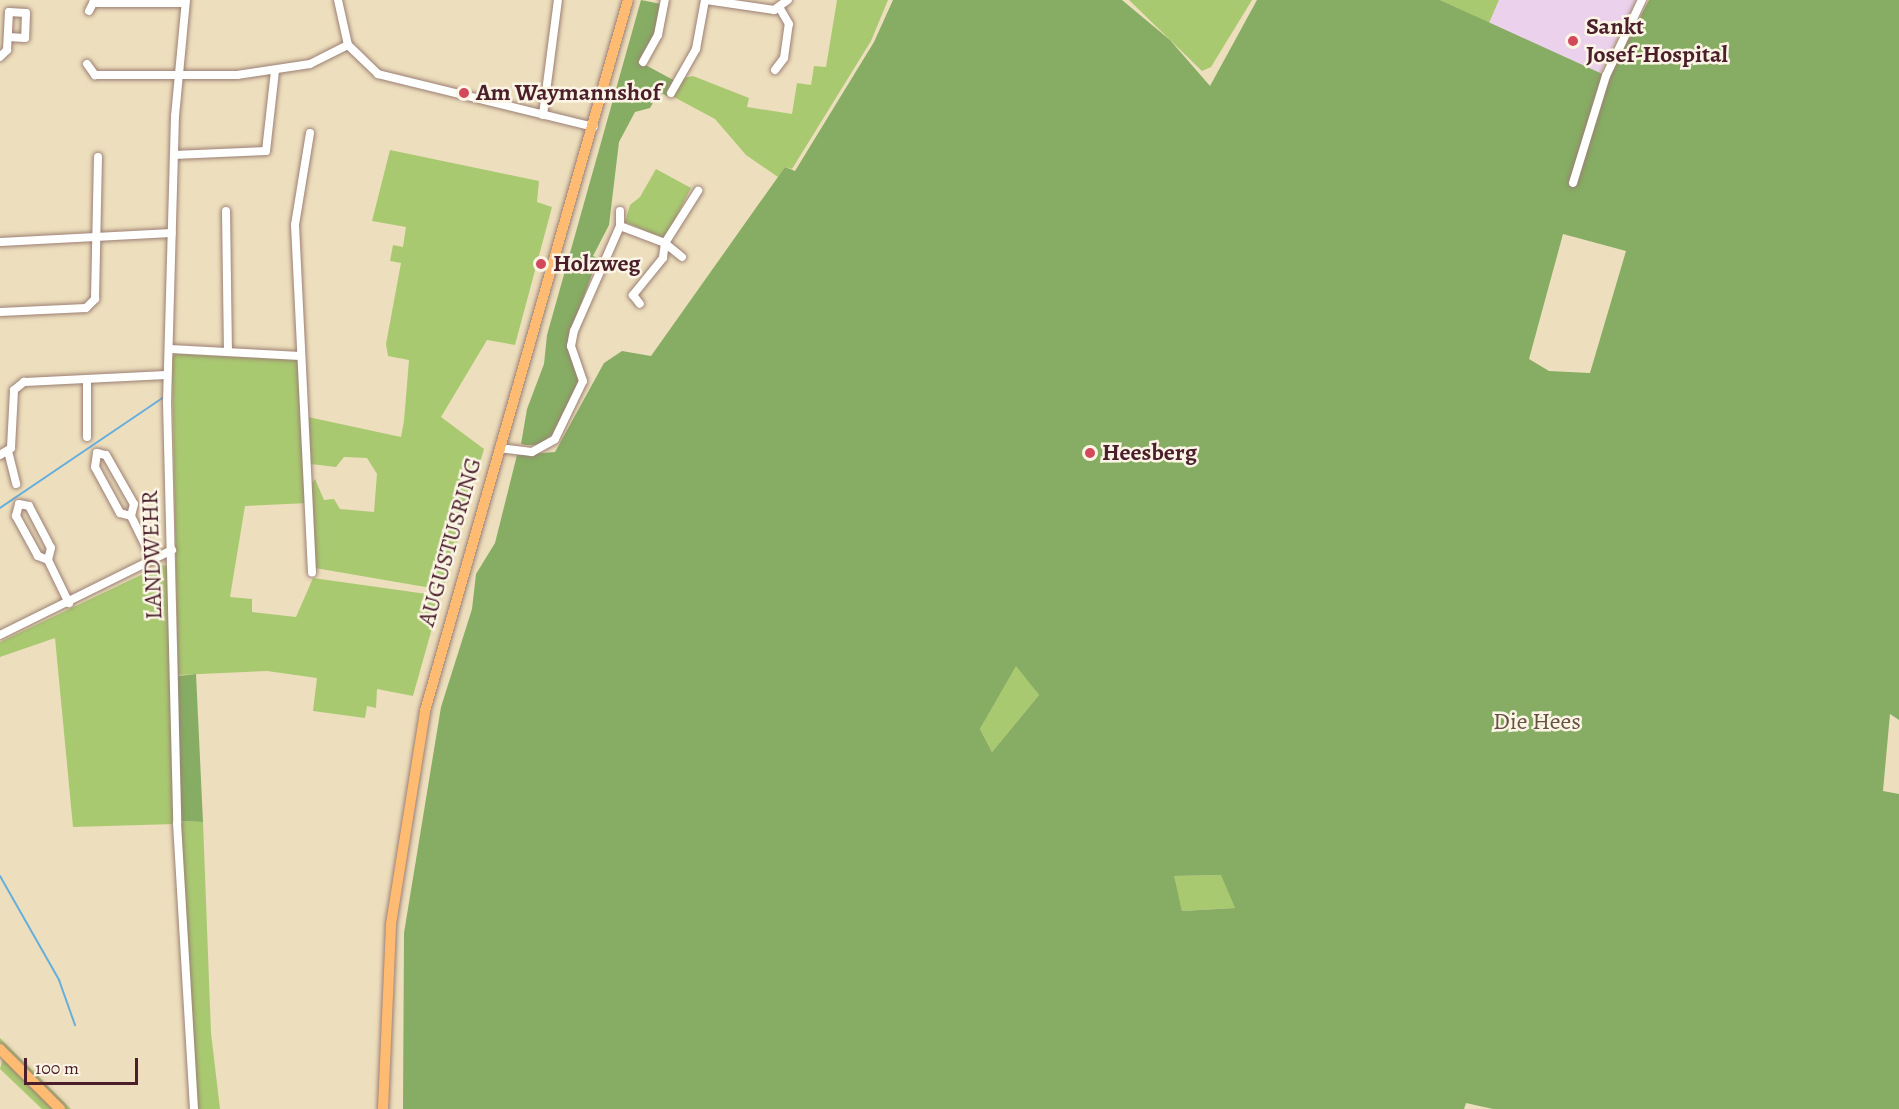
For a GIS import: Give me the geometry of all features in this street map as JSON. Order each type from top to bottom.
[{"type":"main road","name":"AUGUSTUSRING","points":[[383,1109],[391,924],[425,711],[499,448],[594,127],[628,0]]},
{"type":"main road","points":[[0,1049],[60,1109]]},
{"type":"street","points":[[338,0],[348,45],[363,64],[396,80],[594,127]]},
{"type":"street","points":[[543,116],[558,0]]},
{"type":"street","points":[[643,62],[658,35],[665,0]]},
{"type":"street","points":[[671,93],[696,49],[705,0],[781,10]]},
{"type":"street","points":[[781,10],[788,0]]},
{"type":"street","points":[[89,11],[93,3],[185,2]]},
{"type":"street","name":"LANDWEHR","points":[[185,2],[174,155],[170,349],[167,375],[178,834],[194,1109]]},
{"type":"street","points":[[1574,183],[1606,76],[1641,2]]},
{"type":"street","points":[[775,70],[784,58],[789,24],[781,10]]},
{"type":"street","points":[[0,57],[8,37]]},
{"type":"street","points":[[87,64],[96,75],[275,71],[310,63],[348,45]]},
{"type":"street","points":[[174,155],[266,151],[275,71]]},
{"type":"street","points":[[310,133],[295,225],[312,573]]},
{"type":"street","points":[[0,312],[86,308],[95,299],[98,158]]},
{"type":"street","points":[[640,304],[633,295],[663,258],[665,243],[698,191]]},
{"type":"street","points":[[226,211],[228,352]]},
{"type":"street","points":[[499,448],[531,452],[555,439],[583,381],[571,346],[574,331],[620,226],[620,211]]},
{"type":"street","points":[[620,226],[665,243],[682,257]]},
{"type":"street","points":[[0,242],[172,233]]},
{"type":"street","points":[[170,349],[301,356]]},
{"type":"street","points":[[16,484],[4,453],[19,385],[167,375]]},
{"type":"street","points":[[87,380],[87,437]]},
{"type":"street","points":[[131,516],[120,513],[95,467],[97,453],[106,455],[134,504],[131,516],[153,561]]},
{"type":"street","points":[[48,560],[52,551],[29,506],[20,504],[16,516],[38,556],[48,560],[69,603]]},
{"type":"street","points":[[0,635],[69,603],[172,550]]},
{"type":"shaded area","name":"Sankt Josef-Hospital","points":[[1499,0],[1636,0],[1600,73],[1489,23]]},
{"type":"green space","points":[[641,0],[661,4],[657,28],[640,62],[675,81],[667,96],[659,92],[650,108],[635,112],[619,142],[609,225],[593,256],[598,258],[568,339],[580,379],[552,435],[538,445],[521,444],[527,409],[544,364],[547,335]]},
{"type":"green space","points":[[837,0],[888,0],[871,41],[792,169],[785,167],[778,177],[746,155],[715,119],[672,96],[684,78],[693,76],[749,98],[747,107],[792,114],[797,83],[811,85],[814,66],[826,67]]},
{"type":"green space","name":"Die Hees","points":[[893,0],[1122,0],[1170,40],[1210,86],[1257,0],[1440,0],[1609,77],[1649,0],[1899,0],[1899,720],[1890,714],[1883,791],[1899,794],[1899,1109],[1493,1109],[1466,1103],[1464,1109],[403,1109],[404,933],[441,707],[472,609],[476,574],[495,543],[517,455],[555,452],[604,363],[622,351],[651,356],[785,167],[795,171],[874,42]],"holes":[[[1563,234],[1626,251],[1590,373],[1549,371],[1529,359]],[[1016,666],[1039,695],[992,752],[980,729]],[[1221,875],[1235,908],[1182,911],[1174,876]]]},
{"type":"green space","points":[[1129,0],[1252,0],[1211,67],[1202,71]]},
{"type":"green space","points":[[1440,0],[1499,0],[1489,23]]},
{"type":"green space","points":[[390,150],[539,181],[537,202],[552,207],[515,345],[487,340],[441,417],[484,449],[443,590],[315,568],[312,483],[315,479],[324,500],[334,499],[340,509],[374,512],[377,474],[367,458],[344,457],[336,467],[311,464],[308,417],[401,437],[404,421],[409,360],[388,356],[386,344],[401,263],[390,261],[393,245],[403,247],[406,227],[372,221]]},
{"type":"green space","points":[[656,169],[691,188],[665,239],[625,222],[630,205],[640,197]]},
{"type":"green space","points":[[176,354],[299,360],[309,503],[245,506],[230,597],[252,599],[252,612],[296,617],[313,578],[441,596],[413,696],[377,689],[376,708],[367,706],[365,718],[313,711],[317,678],[267,671],[178,675],[172,357]]},
{"type":"green space","points":[[162,565],[167,566],[175,824],[73,827],[55,638],[0,657],[0,642]]},
{"type":"green space","points":[[1016,665],[1039,695],[992,752],[980,729]]},
{"type":"green space","points":[[196,674],[203,822],[179,821],[178,676]]},
{"type":"green space","points":[[179,821],[203,822],[211,1033],[220,1109],[197,1109]]},
{"type":"green space","points":[[1222,875],[1235,908],[1182,911],[1173,876]]},
{"type":"green space","points":[[0,1038],[71,1109],[63,1109],[0,1046]]},
{"type":"green space","points":[[3,1058],[54,1109],[42,1109],[0,1069]]},
{"type":"waterway","points":[[0,508],[164,397]]},
{"type":"waterway","points":[[0,876],[59,980],[75,1025]]},
{"type":"place","name":"Sankt Josef-Hospital","points":[[1573,41]]},
{"type":"place","name":"Am Waymannshof","points":[[464,93]]},
{"type":"place","name":"Holzweg","points":[[541,264]]},
{"type":"place","name":"Heesberg","points":[[1090,453]]}]
